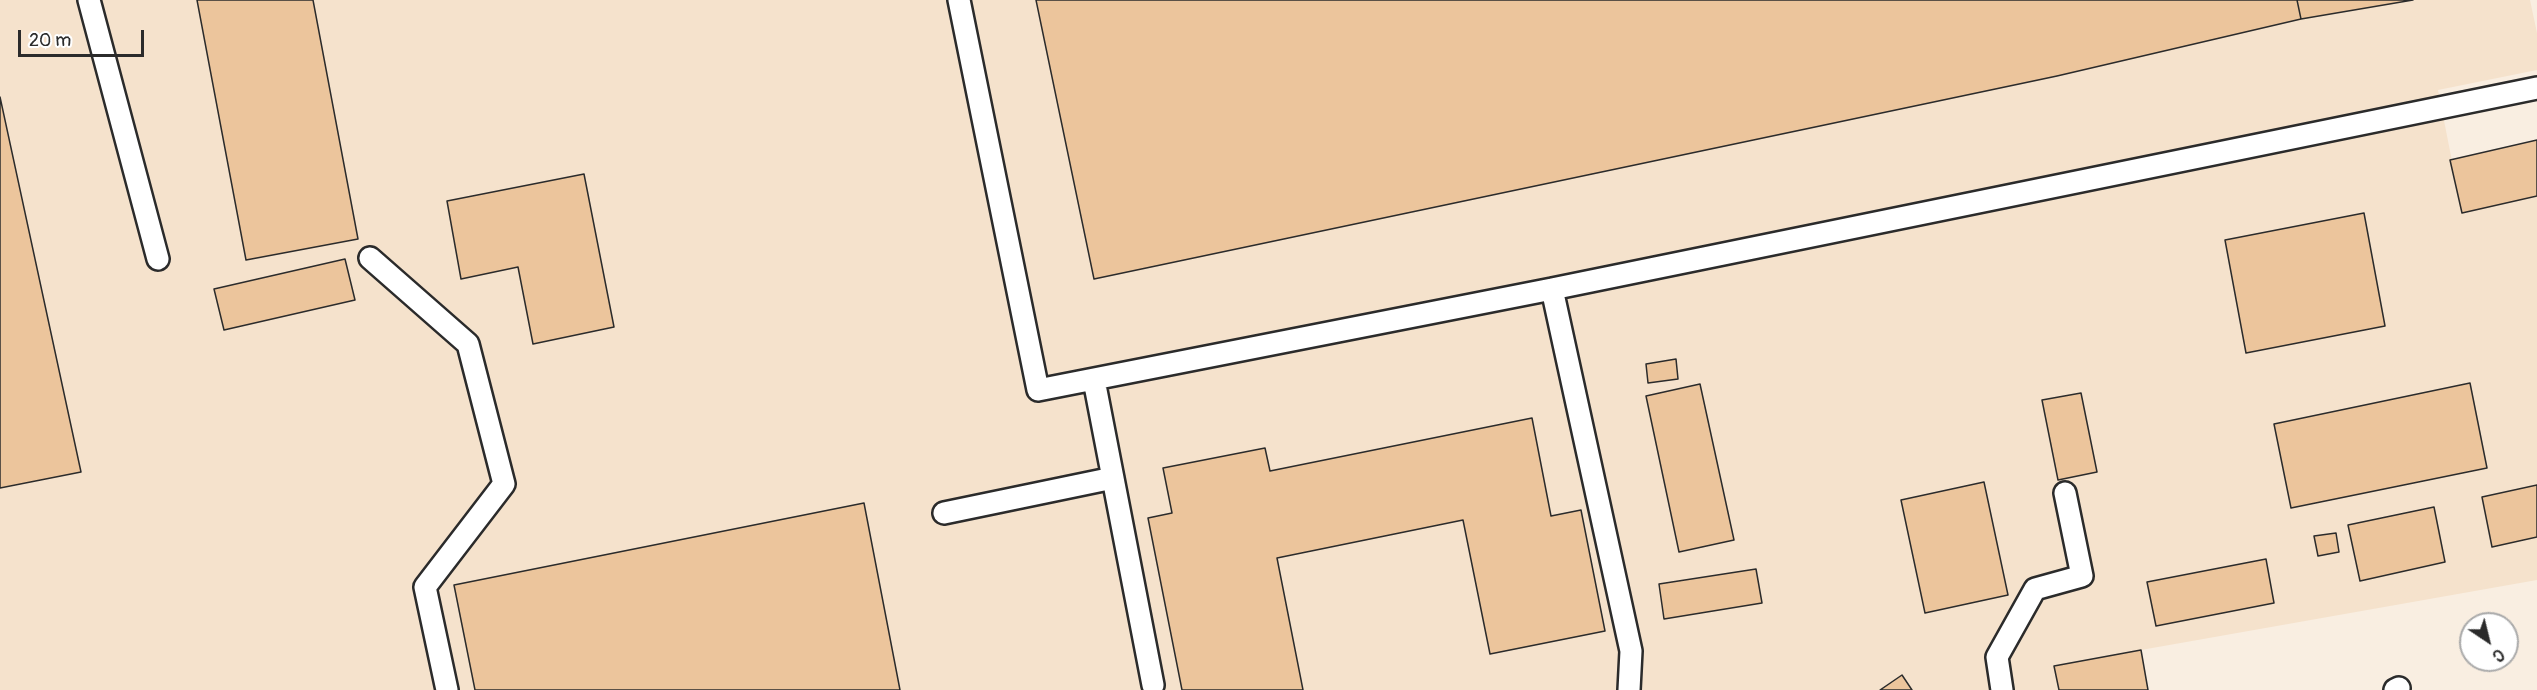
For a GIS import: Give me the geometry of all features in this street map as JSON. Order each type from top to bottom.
[{"type":"lane","points":[[89,0],[158,259]]},
{"type":"lane","points":[[959,0],[1038,390],[1552,289],[2537,88]]},
{"type":"lane","points":[[370,258],[468,344],[504,484],[425,587],[447,690]]},
{"type":"lane","points":[[1552,289],[1631,651],[1629,690]]},
{"type":"lane","points":[[1094,380],[1152,685]]},
{"type":"lane","points":[[944,513],[1113,478]]},
{"type":"lane","points":[[2002,690],[1997,657],[2035,589],[2082,576],[2065,493]]},
{"type":"shaded area","points":[[0,0],[2530,0],[2537,33],[2537,70],[2438,90],[2462,212],[2537,196],[2537,580],[2141,650],[2148,690],[0,690]]},
{"type":"building","points":[[197,0],[313,0],[358,239],[246,260]]},
{"type":"building","points":[[1036,0],[2297,0],[2301,19],[2057,76],[1094,279]]},
{"type":"building","points":[[2297,0],[2413,0],[2301,19]]},
{"type":"building","points":[[0,97],[81,472],[0,488]]},
{"type":"building","points":[[2537,140],[2537,196],[2462,213],[2450,160]]},
{"type":"building","points":[[584,174],[614,327],[533,344],[518,267],[461,279],[447,201]]},
{"type":"building","points":[[2364,213],[2385,326],[2246,353],[2225,240]]},
{"type":"building","points":[[345,259],[355,300],[224,330],[214,289]]},
{"type":"building","points":[[1676,359],[1678,379],[1648,383],[1646,364]]},
{"type":"building","points":[[2470,383],[2487,468],[2291,508],[2274,424]]},
{"type":"building","points":[[1700,384],[1734,540],[1679,552],[1646,396]]},
{"type":"building","points":[[2081,393],[2097,472],[2058,480],[2042,400]]},
{"type":"building","points":[[1532,418],[1551,516],[1581,510],[1605,631],[1490,654],[1463,520],[1277,558],[1303,690],[1182,690],[1148,518],[1172,513],[1163,468],[1265,448],[1270,471]]},
{"type":"building","points":[[1984,482],[2008,595],[1925,613],[1901,500]]},
{"type":"building","points":[[2537,485],[2537,537],[2492,547],[2482,497]]},
{"type":"building","points":[[864,503],[900,690],[475,690],[454,585]]},
{"type":"building","points":[[2434,507],[2445,562],[2360,581],[2348,525]]},
{"type":"building","points":[[2336,533],[2339,552],[2318,556],[2314,536]]},
{"type":"building","points":[[2266,559],[2274,603],[2156,626],[2147,582]]},
{"type":"building","points":[[1756,569],[1762,603],[1664,619],[1659,584]]},
{"type":"building","points":[[2141,650],[2148,690],[2059,690],[2054,666]]},
{"type":"building","points":[[1902,675],[1912,690],[1880,690]]}]
